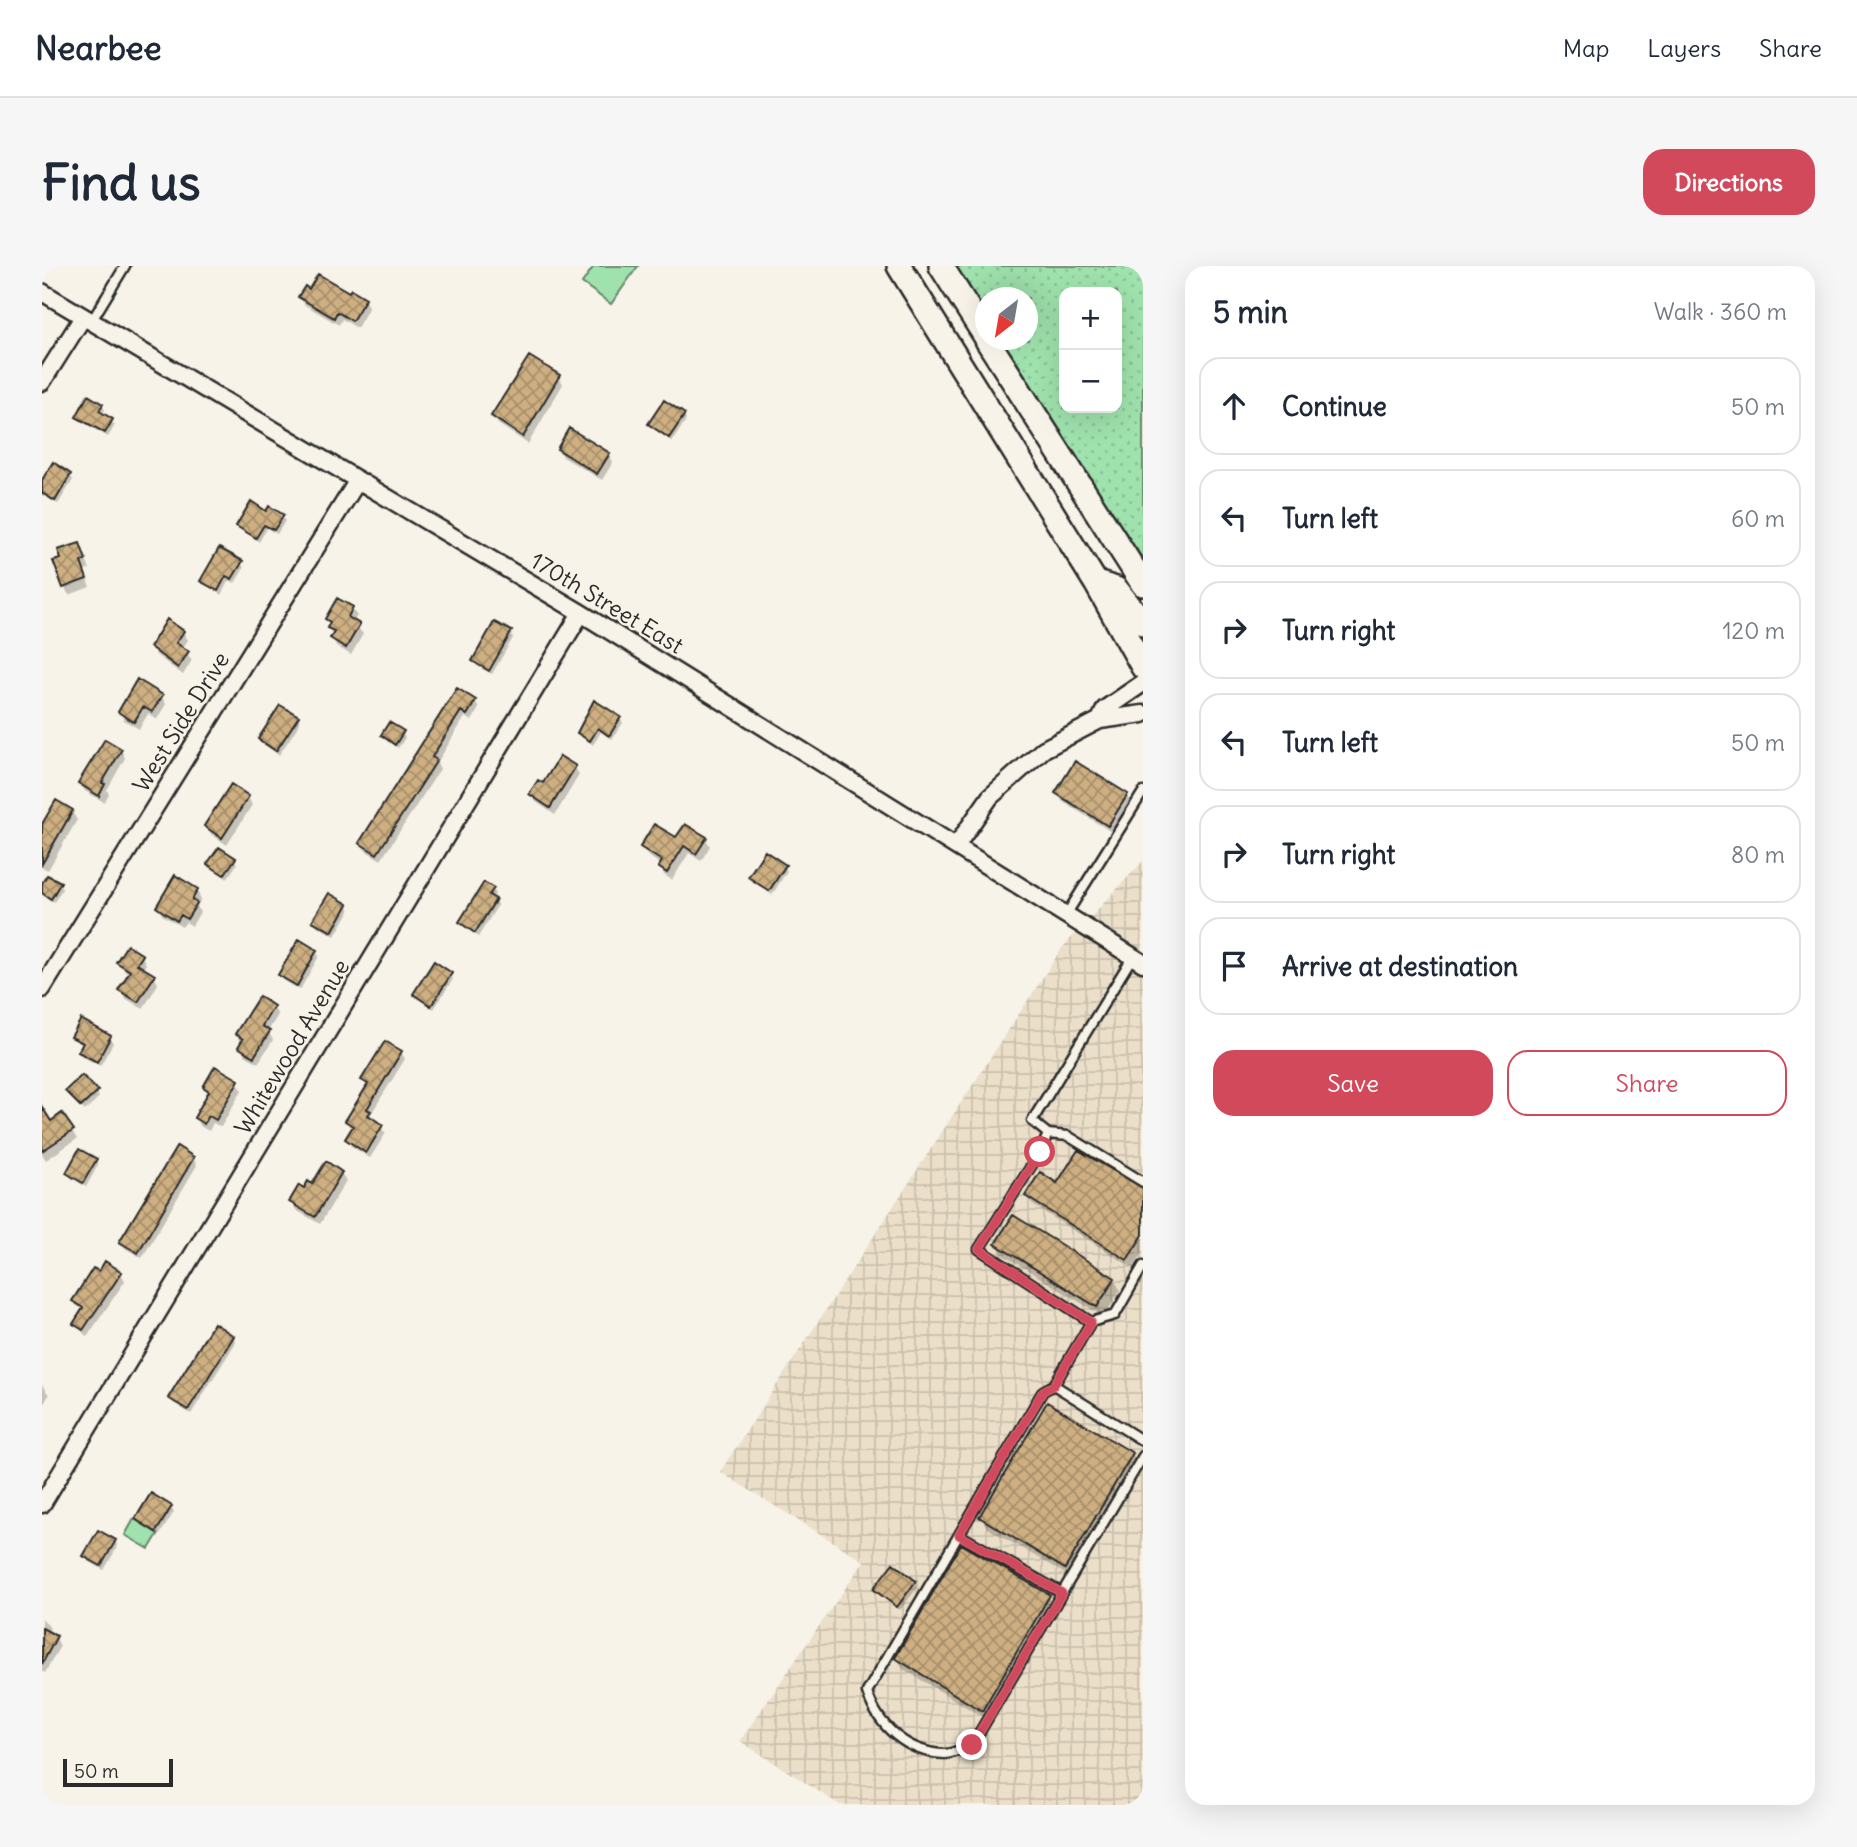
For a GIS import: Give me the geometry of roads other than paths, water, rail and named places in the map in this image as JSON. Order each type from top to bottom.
[{"type":"main road","points":[[899,266],[1096,583],[1143,667]]},
{"type":"main road","points":[[941,266],[975,320]]},
{"type":"main road","points":[[994,350],[1143,584]]},
{"type":"main road","points":[[1096,583],[1116,589],[1143,623]]},
{"type":"street","name":"170th Street East","points":[[42,292],[581,613],[1138,960]]},
{"type":"street","points":[[42,382],[87,319]]},
{"type":"street","name":"West Side Drive","points":[[42,989],[358,480]]},
{"type":"street","name":"Whitewood Avenue","points":[[42,1504],[581,613]]},
{"type":"street","points":[[1100,719],[1105,709],[1143,683]]},
{"type":"street","points":[[956,846],[990,797],[1035,757],[1100,719],[1143,714]]},
{"type":"lane","points":[[87,319],[125,266]]},
{"type":"lane","points":[[1066,915],[1143,792]]},
{"type":"lane","points":[[1138,960],[1032,1121],[1048,1134],[1068,1136],[1143,1182]]},
{"type":"lane","points":[[1048,1134],[1040,1152],[979,1249],[1091,1322]]},
{"type":"lane","points":[[1143,1266],[1115,1315],[1091,1322],[1054,1385],[1043,1391],[867,1692],[874,1713],[900,1739],[920,1749],[947,1754],[972,1745],[1143,1456]]},
{"type":"lane","points":[[1054,1385],[1143,1441]]},
{"type":"lane","points":[[959,1535],[1062,1593]]}]
